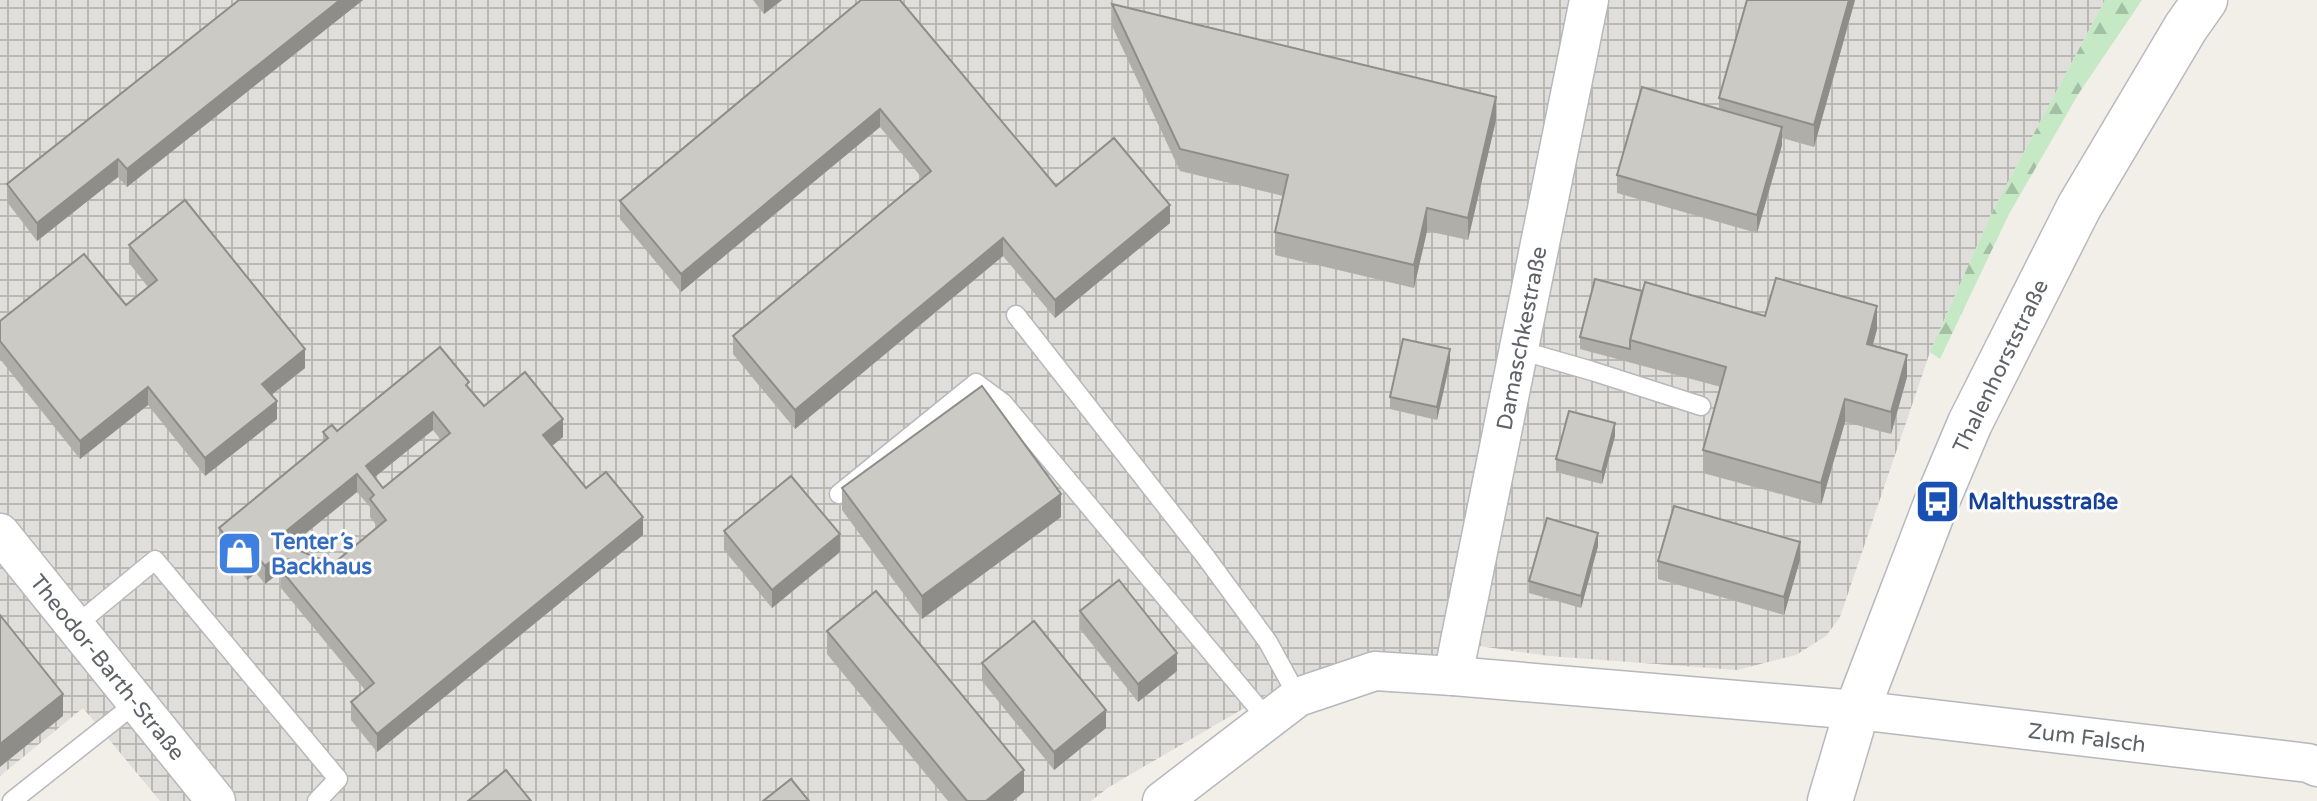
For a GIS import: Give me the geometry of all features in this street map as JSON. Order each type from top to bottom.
[{"type":"main road","name":"Thalenhorststraße","points":[[1830,801],[1857,710],[1970,423],[2079,207],[2205,0]]},
{"type":"street","name":"Damaschkestraße","points":[[1453,676],[1589,0]]},
{"type":"street","name":"Theodor-Barth-Straße","points":[[0,533],[216,801]]},
{"type":"street","points":[[1162,801],[1298,697],[1375,671],[1857,710]]},
{"type":"street","name":"Zum Falsch","points":[[1857,710],[2314,759]]},
{"type":"lane","points":[[1016,315],[1205,556],[1268,642],[1298,697]]},
{"type":"lane","points":[[1519,350],[1701,406]]},
{"type":"lane","points":[[839,494],[976,383],[1003,403],[1268,720]]},
{"type":"lane","points":[[75,626],[155,560],[338,779],[317,801]]},
{"type":"lane","points":[[12,801],[136,703]]},
{"type":"shaded area","points":[[0,0],[2105,0],[1992,212],[1930,352],[1840,617],[1826,636],[1796,655],[1737,670],[1549,656],[1445,641],[1439,662],[1297,681],[1270,693],[1109,787],[1091,801],[160,801],[83,708],[0,776]]},
{"type":"green space","points":[[2105,0],[2142,0],[2079,93],[2009,214],[1940,359],[1930,352],[1992,212]]},
{"type":"building","points":[[239,0],[340,0],[127,169],[118,159],[37,223],[7,184]]},
{"type":"building","points":[[861,0],[900,0],[1056,186],[1114,138],[1170,205],[1055,300],[1003,238],[795,410],[733,336],[931,171],[880,109],[681,274],[620,201]]},
{"type":"building","points":[[1747,0],[1849,0],[1814,125],[1719,98]]},
{"type":"building","points":[[1112,4],[1496,97],[1468,218],[1427,208],[1414,265],[1275,232],[1288,175],[1180,149]]},
{"type":"building","points":[[1642,87],[1782,127],[1757,215],[1617,175]]},
{"type":"building","points":[[185,200],[305,349],[262,384],[277,401],[205,458],[148,387],[80,441],[0,341],[0,321],[84,254],[126,305],[157,280],[129,245]]},
{"type":"building","points":[[1776,278],[1877,306],[1867,344],[1907,355],[1891,412],[1845,399],[1821,483],[1703,450],[1726,367],[1630,340],[1645,282],[1765,316]]},
{"type":"building","points":[[1595,279],[1642,291],[1630,349],[1580,337]]},
{"type":"building","points":[[1403,339],[1450,349],[1437,407],[1390,397]]},
{"type":"building","points":[[440,347],[484,406],[525,372],[563,419],[543,435],[586,488],[606,472],[643,517],[377,734],[351,702],[374,683],[281,570],[293,560],[275,558],[265,566],[256,555],[247,562],[219,528],[328,438],[323,432],[332,425],[337,431]],"holes":[[[433,412],[450,433],[383,488],[366,466]],[[357,474],[374,495],[370,499],[386,520],[333,564],[290,547],[280,536]]]},
{"type":"building","points":[[982,386],[1061,494],[922,596],[842,488]]},
{"type":"building","points":[[1569,411],[1615,423],[1602,472],[1556,459]]},
{"type":"building","points":[[791,476],[840,534],[772,590],[724,531]]},
{"type":"building","points":[[1674,506],[1800,542],[1784,597],[1658,561]]},
{"type":"building","points":[[1547,518],[1598,533],[1581,596],[1529,581]]},
{"type":"building","points":[[1119,580],[1177,653],[1138,684],[1080,611]]},
{"type":"building","points":[[876,591],[1024,770],[986,801],[967,801],[827,631]]},
{"type":"building","points":[[0,615],[63,694],[0,744]]},
{"type":"building","points":[[1034,621],[1106,710],[1054,752],[982,663]]},
{"type":"building","points":[[506,770],[531,801],[468,801]]},
{"type":"building","points":[[791,779],[809,801],[763,801]]},
{"type":"place","name":"Malthusstraße","points":[[1937,501]]},
{"type":"place","name":"Tenter´s Backhaus","points":[[240,554]]}]
